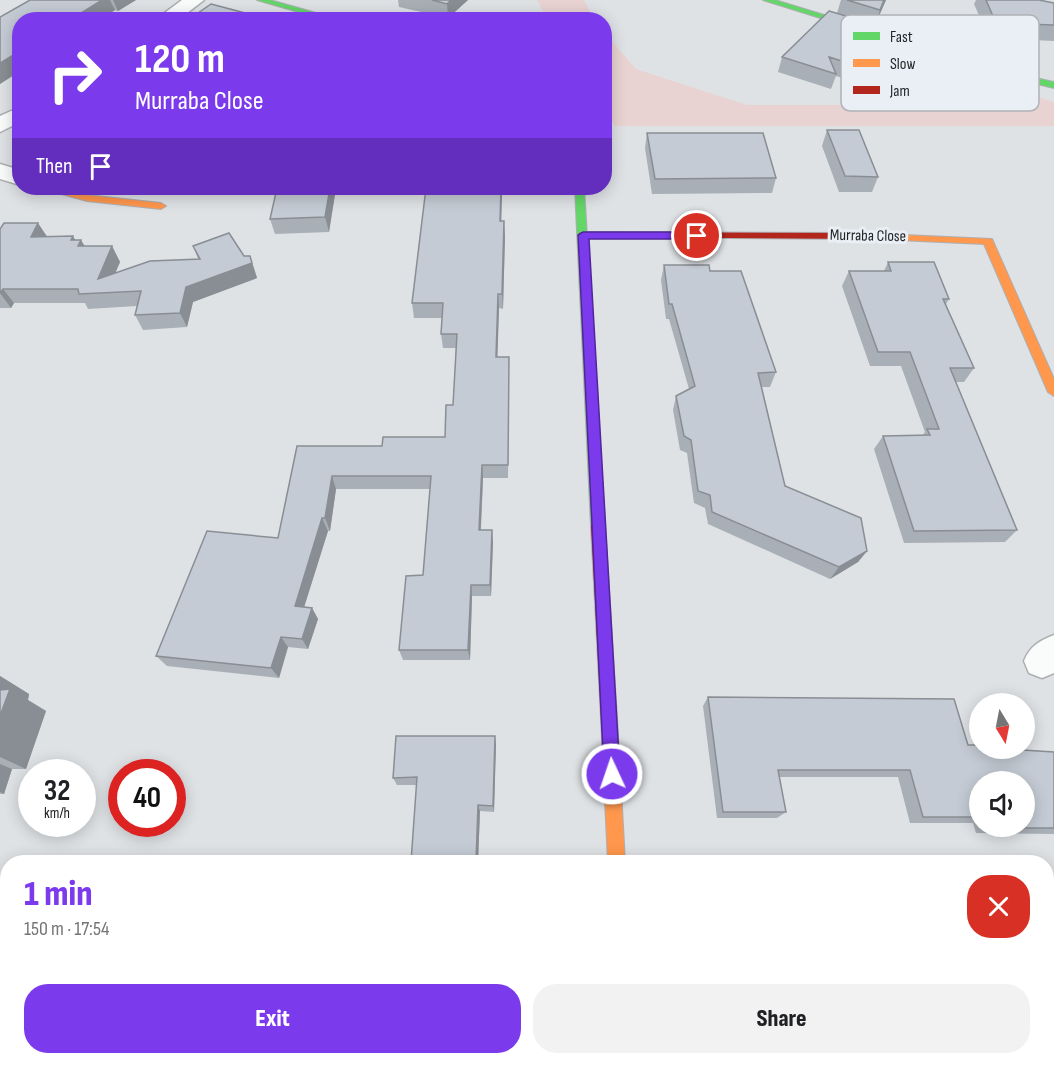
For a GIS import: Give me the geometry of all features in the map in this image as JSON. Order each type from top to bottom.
[{"type":"street","points":[[176,12],[195,0]]},
{"type":"street","points":[[261,0],[307,12]]},
{"type":"street","points":[[766,0],[841,23]]},
{"type":"street","points":[[1039,82],[1054,85]]},
{"type":"street","points":[[76,195],[160,206]]},
{"type":"street","points":[[580,195],[617,855]]},
{"type":"street","name":"Murraba Close","points":[[583,235],[901,236],[988,241],[1054,392]]},
{"type":"shaded area","points":[[537,0],[584,0],[590,12],[543,12]]},
{"type":"shaded area","points":[[612,41],[636,69],[747,105],[841,105],[841,111],[1039,111],[1039,97],[1054,102],[1054,126],[615,126],[612,122]]},
{"type":"building","points":[[30,0],[102,0],[83,12],[12,12],[12,56],[0,63],[0,17]]},
{"type":"building","points":[[432,0],[451,0],[447,4]]},
{"type":"building","points":[[847,0],[884,0],[880,10]]},
{"type":"building","points":[[986,0],[1039,0],[1054,3],[1054,25],[1039,24],[1039,15],[993,15]]},
{"type":"building","points":[[211,4],[241,12],[200,12]]},
{"type":"building","points":[[829,11],[843,15],[841,61],[829,57],[836,74],[782,57]]},
{"type":"building","points":[[827,130],[859,130],[878,177],[845,176]]},
{"type":"building","points":[[647,133],[763,133],[776,178],[655,179]]},
{"type":"building","points":[[275,195],[329,195],[325,217],[270,219]]},
{"type":"building","points":[[425,195],[501,195],[500,221],[504,221],[502,294],[498,294],[496,357],[509,357],[508,465],[482,465],[479,530],[492,530],[490,585],[471,585],[468,650],[399,650],[406,576],[423,575],[431,476],[332,476],[325,518],[322,518],[295,606],[312,608],[302,639],[281,637],[271,668],[156,656],[207,531],[278,538],[297,446],[382,446],[383,437],[445,437],[446,405],[453,405],[457,334],[441,334],[443,303],[412,303]]},
{"type":"building","points":[[4,223],[38,223],[31,237],[73,236],[71,240],[81,240],[78,246],[112,246],[98,279],[150,261],[200,259],[193,246],[229,233],[244,256],[250,256],[252,263],[186,287],[180,313],[135,315],[141,291],[79,294],[78,289],[3,289],[0,293],[0,229]]},
{"type":"building","points":[[888,262],[934,262],[949,299],[943,299],[974,368],[950,368],[1017,530],[914,531],[883,436],[930,435],[927,429],[939,429],[910,352],[878,352],[849,271],[891,271]]},
{"type":"building","points":[[664,265],[709,265],[710,271],[741,271],[776,372],[758,373],[785,486],[861,518],[867,551],[839,567],[712,512],[710,495],[698,491],[691,440],[684,436],[676,396],[695,386],[672,304],[669,304]]},
{"type":"building","points":[[10,689],[0,716],[0,690]]},
{"type":"building","points":[[708,697],[954,699],[969,745],[969,759],[1035,759],[1035,751],[1054,752],[1054,828],[1035,828],[1035,771],[969,771],[969,817],[923,817],[910,770],[778,770],[786,812],[723,812]]},
{"type":"building","points":[[396,736],[495,736],[493,806],[478,805],[476,855],[411,855],[417,777],[393,778]]},
{"type":"traffic: fast","points":[[261,0],[307,12]]},
{"type":"traffic: fast","points":[[767,0],[841,23]]},
{"type":"traffic: fast","points":[[1039,82],[1054,85]]},
{"type":"traffic: fast","points":[[579,195],[598,526]]},
{"type":"traffic: slow","points":[[76,195],[161,206]]},
{"type":"traffic: slow","points":[[859,236],[988,241],[1054,392]]},
{"type":"traffic: slow","points":[[609,718],[617,855]]},
{"type":"traffic: jam","points":[[583,235],[859,236]]},
{"type":"traffic: jam","points":[[598,526],[609,718]]},
{"type":"route","points":[[612,774],[583,235],[697,236]]}]
